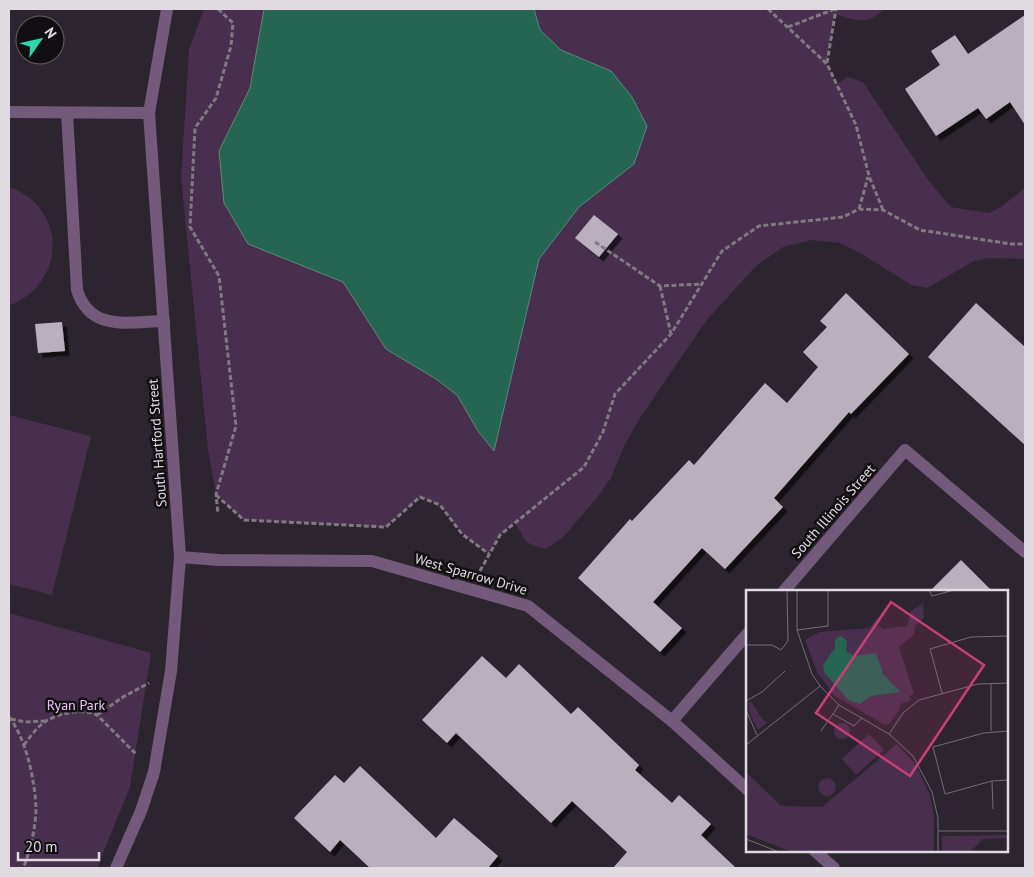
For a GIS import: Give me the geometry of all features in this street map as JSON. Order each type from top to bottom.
[{"type":"street","name":"South Hartford Street","points":[[116,868],[141,811],[154,772],[171,671],[180,557],[149,113],[167,9]]},
{"type":"street","points":[[9,112],[149,113]]},
{"type":"street","points":[[67,113],[77,290],[80,302],[89,313],[103,320],[164,321]]},
{"type":"street","name":"South Illinois Street","points":[[785,590],[905,450],[1025,552]]},
{"type":"street","name":"West Sparrow Drive","points":[[180,557],[219,560],[372,561],[528,606],[672,721],[746,788]]},
{"type":"street","points":[[672,721],[746,635]]},
{"type":"street","points":[[816,852],[834,868]]},
{"type":"path","points":[[218,9],[233,23],[231,46],[216,98],[195,128],[190,227],[219,276],[236,426],[216,494],[218,514]]},
{"type":"path","points":[[768,9],[827,64],[856,125],[869,176],[883,210]]},
{"type":"path","points":[[788,27],[835,9],[827,64]]},
{"type":"path","points":[[859,209],[869,176]]},
{"type":"path","points":[[470,589],[500,535],[584,467],[603,432],[615,394],[671,334],[722,251],[759,226],[843,217],[859,209],[883,210],[920,230],[1012,244],[1025,244]]},
{"type":"path","points":[[595,242],[660,286],[702,284]]},
{"type":"path","points":[[660,286],[671,334]]},
{"type":"path","points":[[216,494],[244,520],[386,527],[420,497],[440,505],[462,534],[489,554]]},
{"type":"path","points":[[97,715],[123,697],[171,671]]},
{"type":"path","points":[[10,718],[25,722],[46,721],[72,712],[90,712],[97,715],[154,772]]},
{"type":"path","points":[[10,718],[24,745],[36,809],[30,854],[23,868]]},
{"type":"path","points":[[24,745],[46,721]]},
{"type":"green space","points":[[204,9],[884,9],[877,15],[861,21],[835,14],[827,64],[837,84],[848,77],[863,82],[929,181],[951,207],[989,213],[1001,207],[1025,188],[1025,259],[989,258],[974,261],[927,288],[911,285],[862,254],[840,243],[811,240],[783,247],[755,267],[706,321],[642,415],[625,444],[611,478],[596,499],[565,535],[545,549],[528,543],[515,523],[500,535],[489,554],[462,534],[440,505],[420,497],[386,527],[244,520],[216,494],[208,450],[181,177],[189,50]]},
{"type":"green space","points":[[9,187],[24,194],[37,204],[51,230],[53,245],[51,260],[45,275],[35,289],[23,299],[9,305]]},
{"type":"green space","points":[[9,415],[91,436],[52,595],[9,584]]},
{"type":"green space","name":"Ryan Park","points":[[9,613],[151,653],[130,787],[97,868],[9,868]]},
{"type":"shaded area","points":[[264,9],[534,9],[540,30],[561,50],[611,71],[632,97],[647,126],[634,164],[579,207],[539,259],[494,451],[478,431],[457,395],[436,379],[386,349],[343,282],[248,244],[224,203],[219,151],[250,88]]},
{"type":"building","points":[[1025,15],[1025,125],[1010,102],[986,119],[978,108],[936,136],[905,89],[940,65],[931,51],[955,35],[968,54]]},
{"type":"building","points":[[594,215],[618,234],[599,257],[575,238]]},
{"type":"building","points":[[846,293],[909,354],[851,414],[849,412],[774,498],[783,507],[725,569],[702,548],[653,602],[682,628],[660,652],[578,578],[630,519],[632,521],[689,460],[694,465],[765,383],[787,403],[818,367],[803,352],[827,327],[820,321]]},
{"type":"building","points":[[976,303],[1025,347],[1025,445],[928,357]]},
{"type":"building","points":[[62,322],[65,351],[38,353],[35,324]]},
{"type":"building","points":[[961,560],[991,590],[931,590]]},
{"type":"building","points":[[482,656],[506,678],[519,664],[571,714],[578,707],[639,765],[635,770],[672,803],[679,795],[711,824],[701,835],[736,868],[613,868],[627,852],[572,801],[551,823],[456,733],[447,743],[422,720]]},
{"type":"building","points":[[360,766],[436,838],[454,818],[498,856],[488,868],[370,868],[340,840],[330,852],[294,818],[335,775],[344,783]]}]
